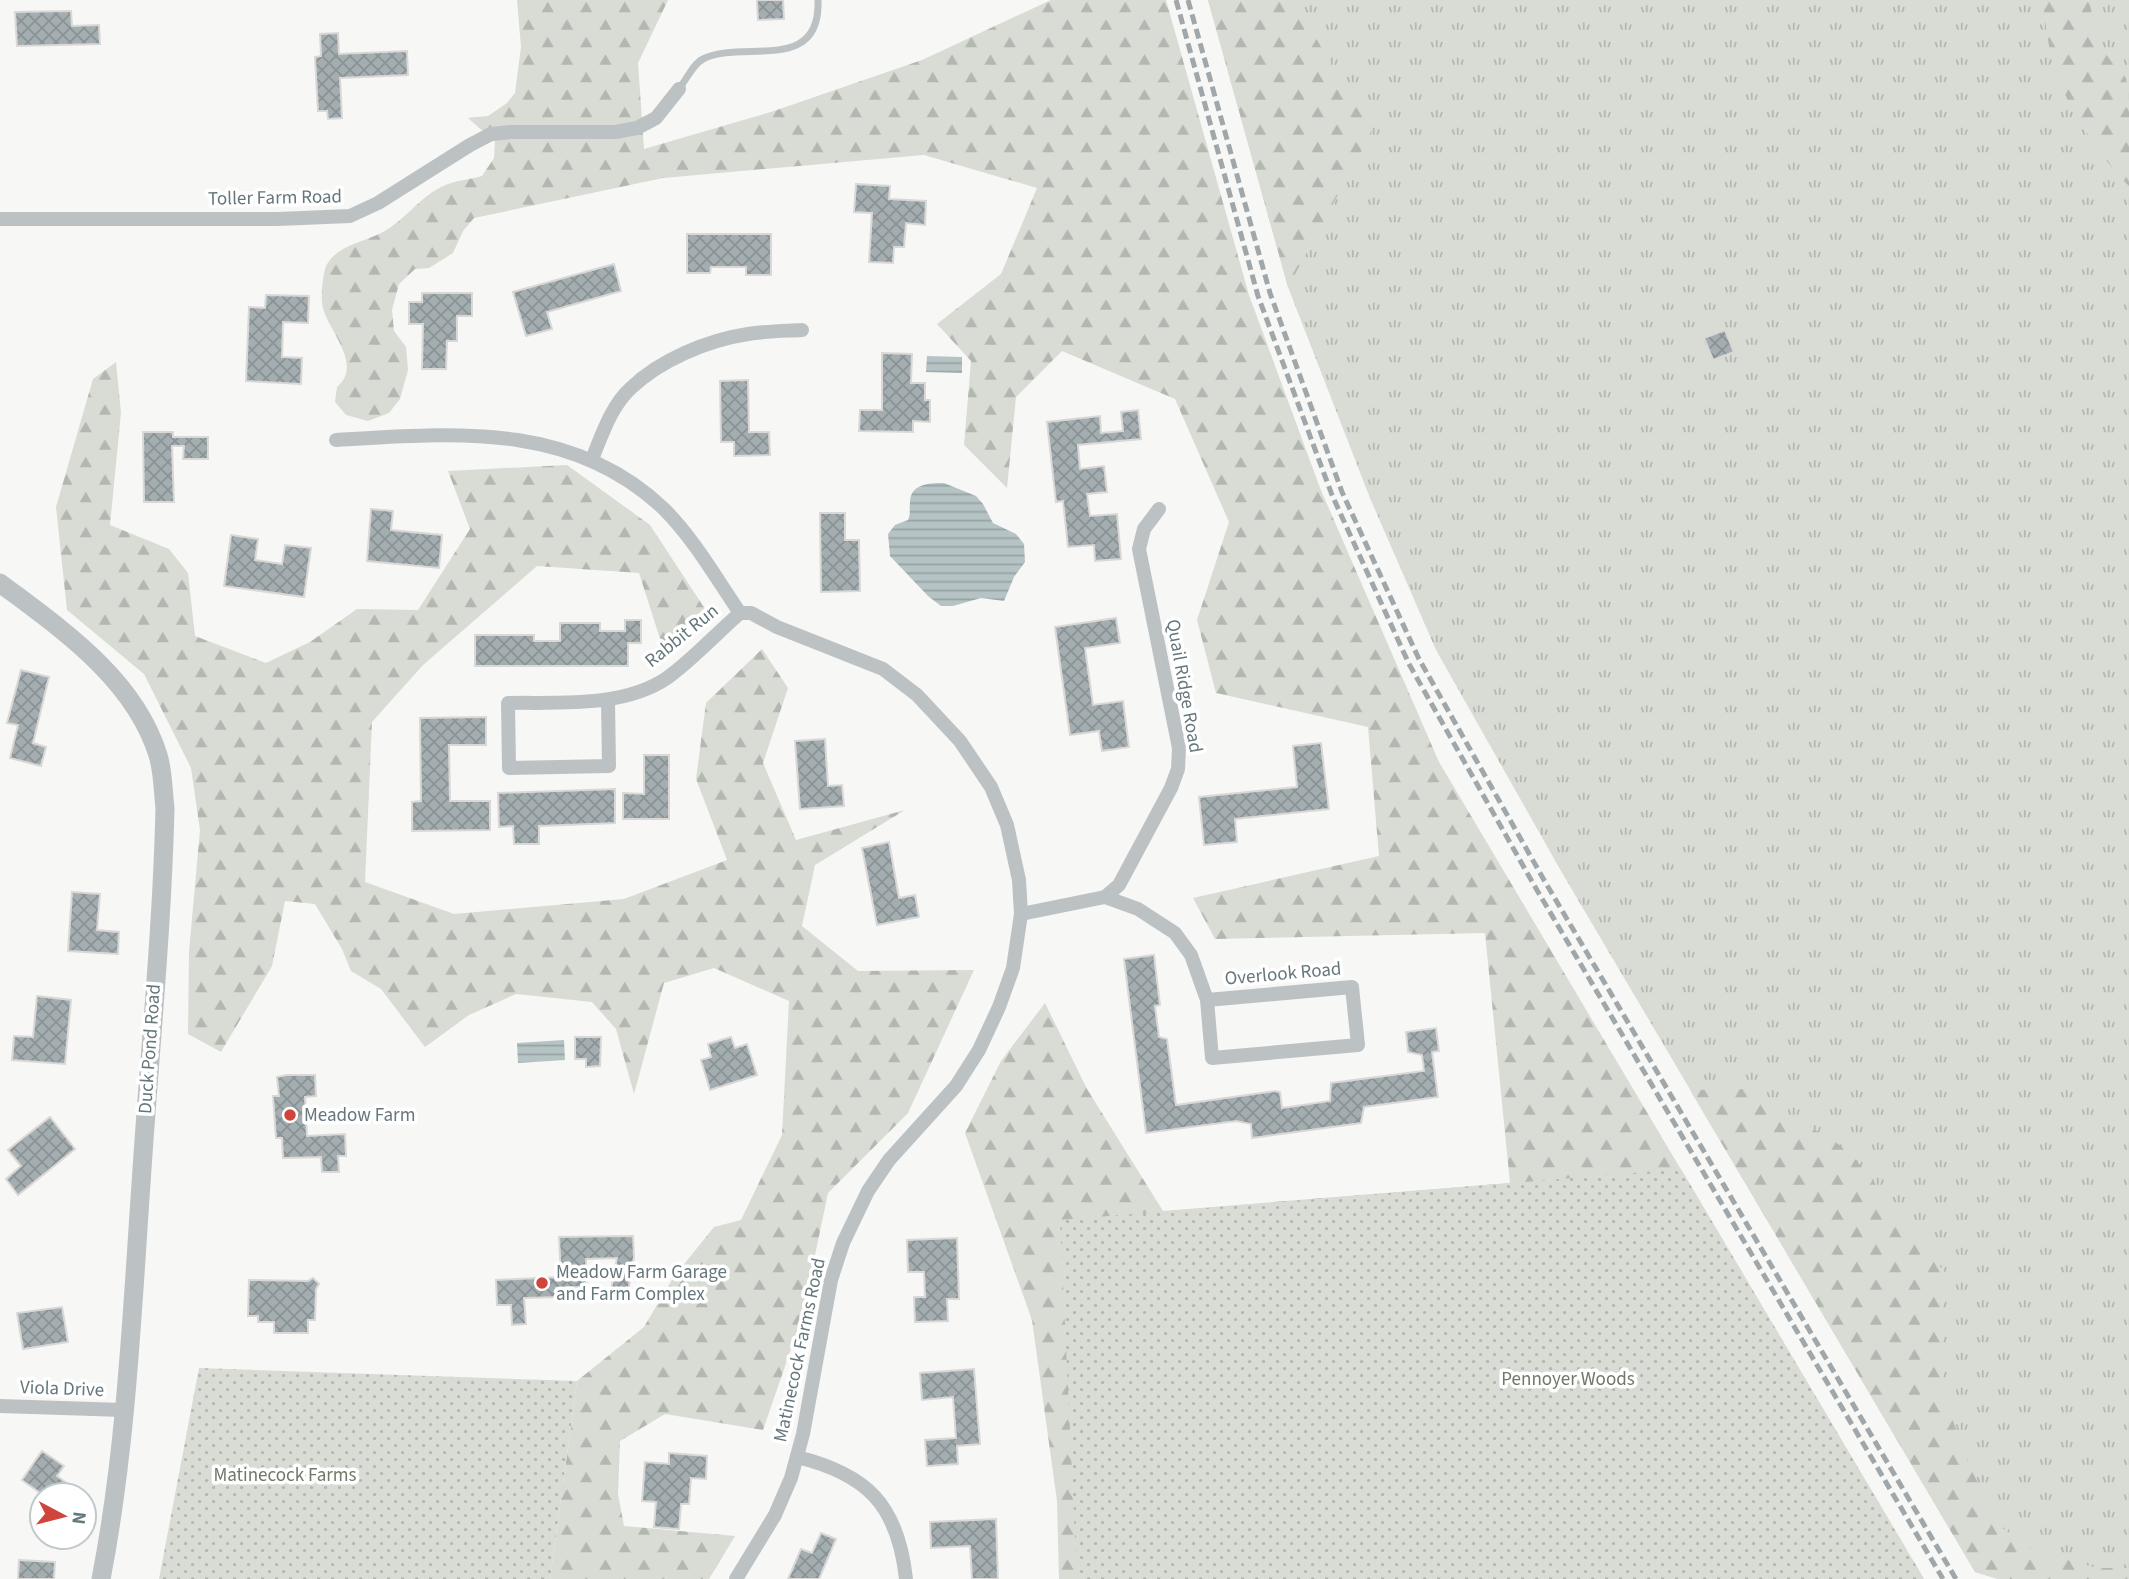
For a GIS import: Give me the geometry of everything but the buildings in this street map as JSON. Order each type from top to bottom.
[{"type":"street","name":"Toller Farm Road","points":[[0,219],[278,219],[350,216],[378,203],[491,134],[615,132],[637,128],[656,118],[679,89]]},
{"type":"street","points":[[592,459],[609,417],[629,388],[662,365],[703,346],[747,334],[802,330]]},
{"type":"street","points":[[336,440],[426,435],[471,436],[541,443],[592,459],[637,486],[666,511],[740,613]]},
{"type":"street","name":"Quail Ridge Road","points":[[1105,897],[1119,885],[1171,789],[1178,769],[1179,748],[1139,549],[1144,529],[1159,509]]},
{"type":"street","name":"Duck Pond Road","points":[[0,583],[97,661],[137,710],[150,733],[159,758],[165,808],[123,1410],[110,1535],[101,1579]]},
{"type":"street","name":"Rabbit Run","points":[[608,701],[609,766],[509,768],[508,703],[608,701],[666,679],[740,613]]},
{"type":"street","name":"Matinecock Farms Road","points":[[736,1579],[775,1515],[791,1478],[831,1280],[843,1243],[867,1191],[889,1160],[956,1086],[979,1049],[999,1007],[1013,968],[1021,914],[1019,880],[1007,825],[991,788],[960,741],[917,695],[883,669],[777,627],[751,613],[740,613]]},
{"type":"street","points":[[1021,914],[1105,897]]},
{"type":"street","name":"Overlook Road","points":[[1105,897],[1130,905],[1175,933],[1191,955],[1207,999],[1212,1058],[1358,1045],[1352,987],[1207,999]]},
{"type":"street","name":"Viola Drive","points":[[0,1406],[123,1410]]},
{"type":"street","points":[[797,1457],[826,1464],[852,1476],[872,1492],[887,1512],[898,1540],[906,1579]]},
{"type":"lane","points":[[679,89],[700,60],[722,52],[782,51],[803,41],[813,30],[818,0]]},
{"type":"green space","points":[[517,0],[668,0],[638,63],[644,149],[771,112],[922,60],[1051,0],[1166,0],[1249,295],[1320,488],[1439,762],[1924,1579],[1059,1579],[1057,1501],[1032,1320],[965,1133],[1001,1061],[1045,1003],[1087,1089],[1163,1211],[1510,1183],[1485,933],[1215,939],[1193,898],[1379,856],[1368,727],[1216,693],[1197,620],[1229,522],[1175,399],[1062,351],[1016,397],[1007,488],[964,445],[971,361],[937,324],[1001,274],[1037,188],[924,155],[663,178],[474,218],[463,231],[453,253],[429,268],[415,269],[399,284],[392,310],[394,331],[406,347],[408,370],[400,399],[389,413],[368,421],[346,415],[335,402],[337,387],[345,378],[347,367],[322,303],[326,266],[337,253],[390,227],[441,187],[482,176],[494,158],[495,142],[468,118],[488,116],[507,103],[515,93],[521,47]]},
{"type":"green space","points":[[1208,0],[2129,0],[2129,1579],[1998,1579],[1975,1572],[1561,871],[1436,650],[1370,498],[1288,287]]},
{"type":"green space","points":[[1208,0],[1293,0],[1372,132],[1288,287]]},
{"type":"green space","points":[[2042,0],[2089,0],[2095,29],[2105,53],[2126,78],[2129,108],[2129,186],[2097,148],[2076,116],[2060,84],[2051,53]]},
{"type":"green space","points":[[116,362],[121,413],[110,525],[169,549],[188,573],[195,636],[266,663],[310,642],[357,609],[418,610],[470,529],[448,471],[567,465],[650,525],[707,612],[663,648],[639,573],[537,566],[423,665],[372,722],[365,882],[454,914],[624,899],[727,860],[696,779],[706,703],[762,649],[788,688],[763,763],[796,840],[905,810],[815,865],[802,926],[858,971],[974,970],[908,1113],[828,1193],[802,1317],[763,1430],[665,1414],[620,1441],[618,1494],[624,1526],[735,1536],[709,1579],[550,1579],[577,1381],[644,1327],[673,1278],[714,1227],[741,1220],[782,1135],[789,1001],[714,968],[664,983],[634,1094],[616,1029],[592,1002],[516,994],[469,1015],[425,1047],[381,989],[351,971],[342,949],[315,904],[285,901],[272,966],[221,1052],[188,1034],[189,952],[200,830],[191,768],[144,674],[67,610],[56,507],[93,379]]},
{"type":"green space","points":[[1747,1089],[1848,1150],[1946,1274],[1942,1317],[1942,1390],[1967,1460],[1998,1525],[2035,1551],[2097,1568],[2129,1568],[2129,1579],[1998,1579],[1975,1572],[1690,1090]]},
{"type":"green space","name":"Pennoyer Woods","points":[[1681,1169],[1924,1579],[1077,1579],[1060,1220]]},
{"type":"green space","name":"Matinecock Farms","points":[[199,1368],[577,1381],[550,1579],[159,1579]]},
{"type":"shaded area","points":[[927,356],[962,357],[962,373],[926,372]]},
{"type":"shaded area","points":[[944,483],[976,496],[993,523],[1016,534],[1024,544],[1025,562],[1014,577],[1004,601],[981,598],[953,606],[941,606],[890,556],[888,534],[895,525],[908,520],[913,492],[926,484]]},
{"type":"shaded area","points":[[564,1040],[565,1060],[518,1063],[517,1043]]},
{"type":"railway","points":[[1176,0],[1258,296],[1332,495],[1409,664],[1534,885],[1943,1579]]},
{"type":"railway","points":[[1188,0],[1270,293],[1342,492],[1419,659],[1544,880],[1956,1579]]},
{"type":"place","name":"Meadow Farm","points":[[290,1115]]},
{"type":"place","name":"Meadow Farm Garage and Farm Complex","points":[[542,1283]]}]
